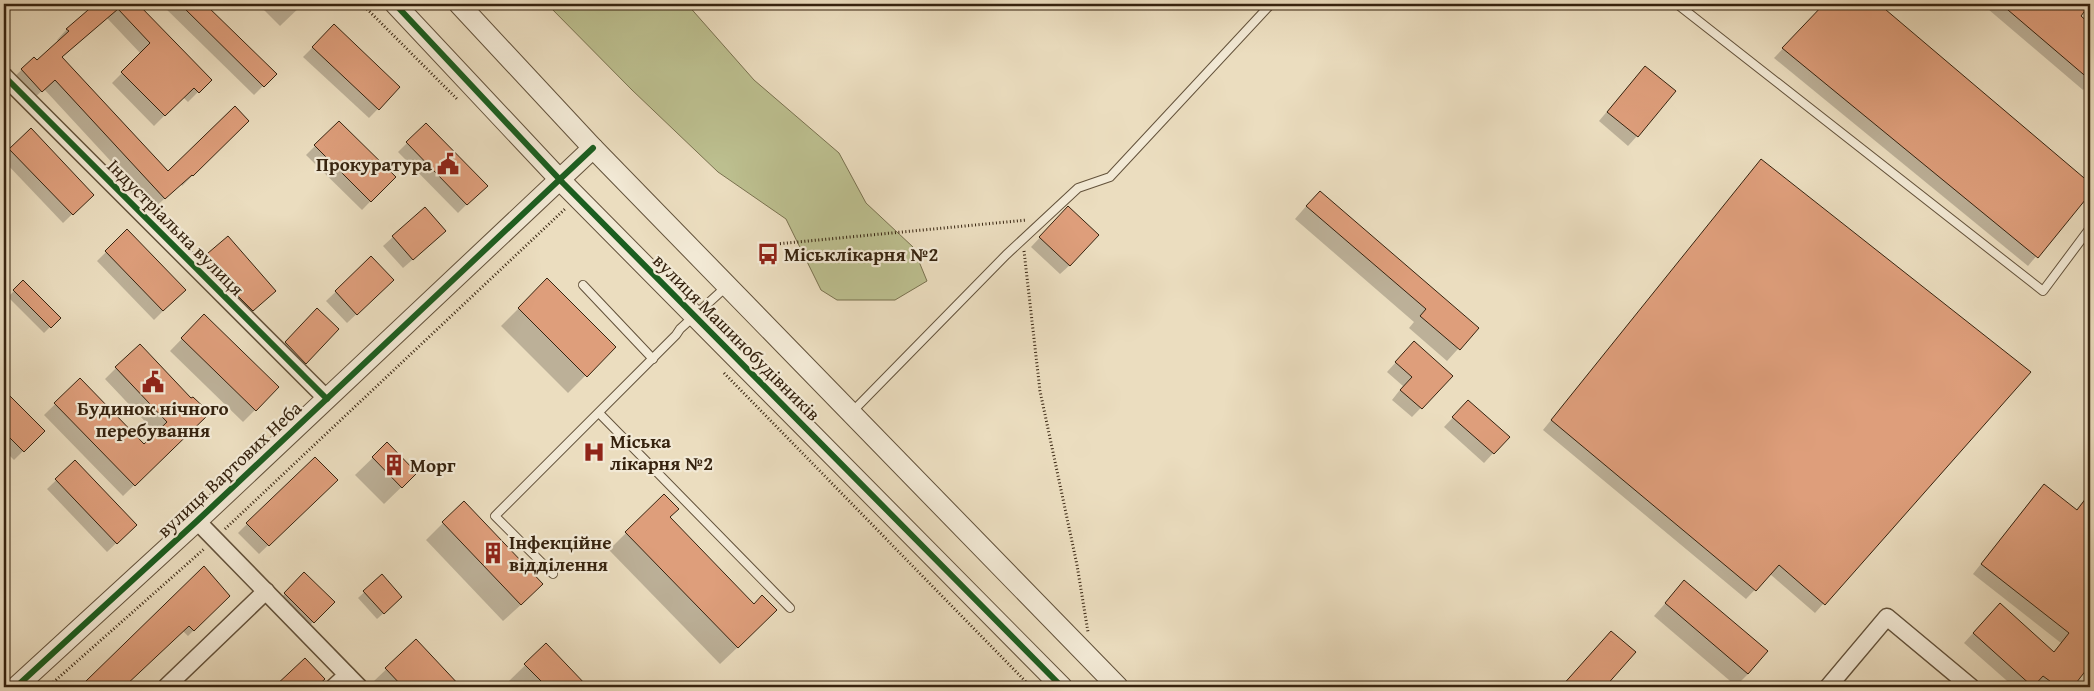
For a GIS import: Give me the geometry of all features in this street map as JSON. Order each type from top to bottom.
[{"type":"street","name":"вулиця Машинобудівників","points":[[395,4],[560,180],[1062,687]]},
{"type":"street","name":"вулиця Машинобудівників","points":[[459,4],[593,148],[1118,687]]},
{"type":"street","name":"Індустріальна вулиця","points":[[4,76],[327,398]]},
{"type":"street","name":"вулиця Вартових Неба","points":[[16,687],[197,520],[593,148]]},
{"type":"street","points":[[197,520],[358,687]]},
{"type":"street","points":[[166,687],[266,591]]},
{"type":"street","points":[[1828,687],[1887,617],[1971,687]]},
{"type":"street","points":[[334,687],[347,675]]},
{"type":"lane","points":[[851,413],[1023,239],[1078,188],[1110,177],[1271,4]]},
{"type":"lane","points":[[1677,4],[2043,291],[2090,228]]},
{"type":"lane","points":[[583,285],[653,359]]},
{"type":"lane","points":[[553,574],[495,516],[653,359],[680,329],[696,317],[727,286]]},
{"type":"lane","points":[[599,413],[790,608]]},
{"type":"path","points":[[48,687],[215,539],[566,207],[573,214]]},
{"type":"path","points":[[766,245],[1045,219]]},
{"type":"path","points":[[1023,239],[1040,391],[1077,565],[1088,634]]},
{"type":"path","points":[[718,367],[1031,687]]},
{"type":"green space","points":[[547,4],[687,4],[754,80],[839,153],[866,203],[913,247],[927,281],[895,300],[837,300],[821,290],[786,219],[718,172],[632,90]]},
{"type":"building","points":[[95,4],[138,4],[212,80],[199,93],[194,88],[165,116],[121,72],[150,43],[118,9],[62,57],[168,171],[235,106],[249,121],[193,176],[165,199],[55,80],[42,92],[21,69],[34,57],[37,60],[69,31],[66,29]]},
{"type":"building","points":[[180,4],[205,4],[277,74],[264,87]]},
{"type":"building","points":[[1824,4],[1879,4],[2090,183],[2090,194],[2038,258],[1782,48]]},
{"type":"building","points":[[2001,4],[2090,4],[2081,16],[2090,24],[2090,80]]},
{"type":"building","points":[[334,24],[400,87],[379,110],[312,47]]},
{"type":"building","points":[[1645,66],[1676,91],[1638,137],[1607,112]]},
{"type":"building","points":[[339,121],[396,177],[371,202],[314,145]]},
{"type":"building","points":[[426,123],[488,186],[467,205],[406,142]]},
{"type":"building","points":[[31,128],[94,195],[73,215],[9,149]]},
{"type":"building","points":[[1761,159],[2031,372],[1825,605],[1779,565],[1756,591],[1551,420]]},
{"type":"building","points":[[1320,191],[1479,328],[1460,350],[1420,316],[1426,309],[1306,206]]},
{"type":"building","points":[[1068,206],[1099,235],[1070,266],[1039,237]]},
{"type":"building","points":[[425,207],[446,231],[413,260],[392,236]]},
{"type":"building","points":[[127,229],[186,290],[163,311],[105,251]]},
{"type":"building","points":[[228,236],[276,291],[253,311],[201,259]]},
{"type":"building","points":[[371,256],[394,280],[357,315],[335,291]]},
{"type":"building","points":[[547,278],[616,347],[587,377],[518,308]]},
{"type":"building","points":[[23,280],[61,318],[51,328],[13,290]]},
{"type":"building","points":[[317,308],[339,329],[306,364],[285,342]]},
{"type":"building","points":[[204,314],[279,387],[256,411],[181,338]]},
{"type":"building","points":[[1414,341],[1453,376],[1422,409],[1400,390],[1412,377],[1395,362]]},
{"type":"building","points":[[140,344],[191,398],[193,397],[210,413],[135,486],[54,403],[80,378],[144,444],[167,422],[115,367]]},
{"type":"building","points":[[4,390],[45,431],[24,452],[4,432]]},
{"type":"building","points":[[1468,400],[1510,437],[1494,454],[1452,417]]},
{"type":"building","name":"Морг","points":[[387,442],[417,473],[402,488],[372,457]]},
{"type":"building","points":[[315,457],[338,480],[269,546],[246,523]]},
{"type":"building","points":[[75,460],[137,525],[117,544],[55,479]]},
{"type":"building","points":[[2044,484],[2077,510],[2090,493],[2090,665],[2073,687],[2058,687],[2043,676],[2033,687],[1973,633],[2000,603],[2054,652],[2069,633],[1981,564]]},
{"type":"building","points":[[664,494],[679,509],[670,517],[754,604],[762,595],[777,610],[738,648],[625,532]]},
{"type":"building","name":"Інфекційне відділення","points":[[464,501],[543,584],[521,605],[442,522]]},
{"type":"building","points":[[204,566],[230,596],[194,631],[189,626],[124,687],[92,687],[86,681]]},
{"type":"building","points":[[304,572],[335,602],[314,623],[284,593]]},
{"type":"building","points":[[382,574],[402,597],[384,614],[363,591]]},
{"type":"building","points":[[1684,580],[1768,651],[1748,674],[1665,603]]},
{"type":"building","points":[[1611,631],[1636,652],[1605,687],[1561,687]]},
{"type":"building","points":[[416,639],[461,687],[403,687],[385,668]]},
{"type":"building","points":[[546,643],[588,687],[547,687],[524,664]]},
{"type":"building","points":[[305,658],[325,679],[316,687],[274,687]]},
{"type":"cycle path","points":[[395,4],[563,183],[1062,687]]},
{"type":"cycle path","points":[[4,76],[327,399]]},
{"type":"cycle path","points":[[16,687],[197,521],[593,148]]},
{"type":"place","name":"Прокуратура","points":[[448,164]]},
{"type":"place","name":"Міськлікарня №2","points":[[768,254]]},
{"type":"place","name":"Будинок нічного перебування","points":[[153,382]]},
{"type":"place","name":"Міська лікарня №2","points":[[594,452]]},
{"type":"place","name":"Морг","points":[[394,465]]},
{"type":"place","name":"Інфекційне відділення","points":[[493,553]]}]
